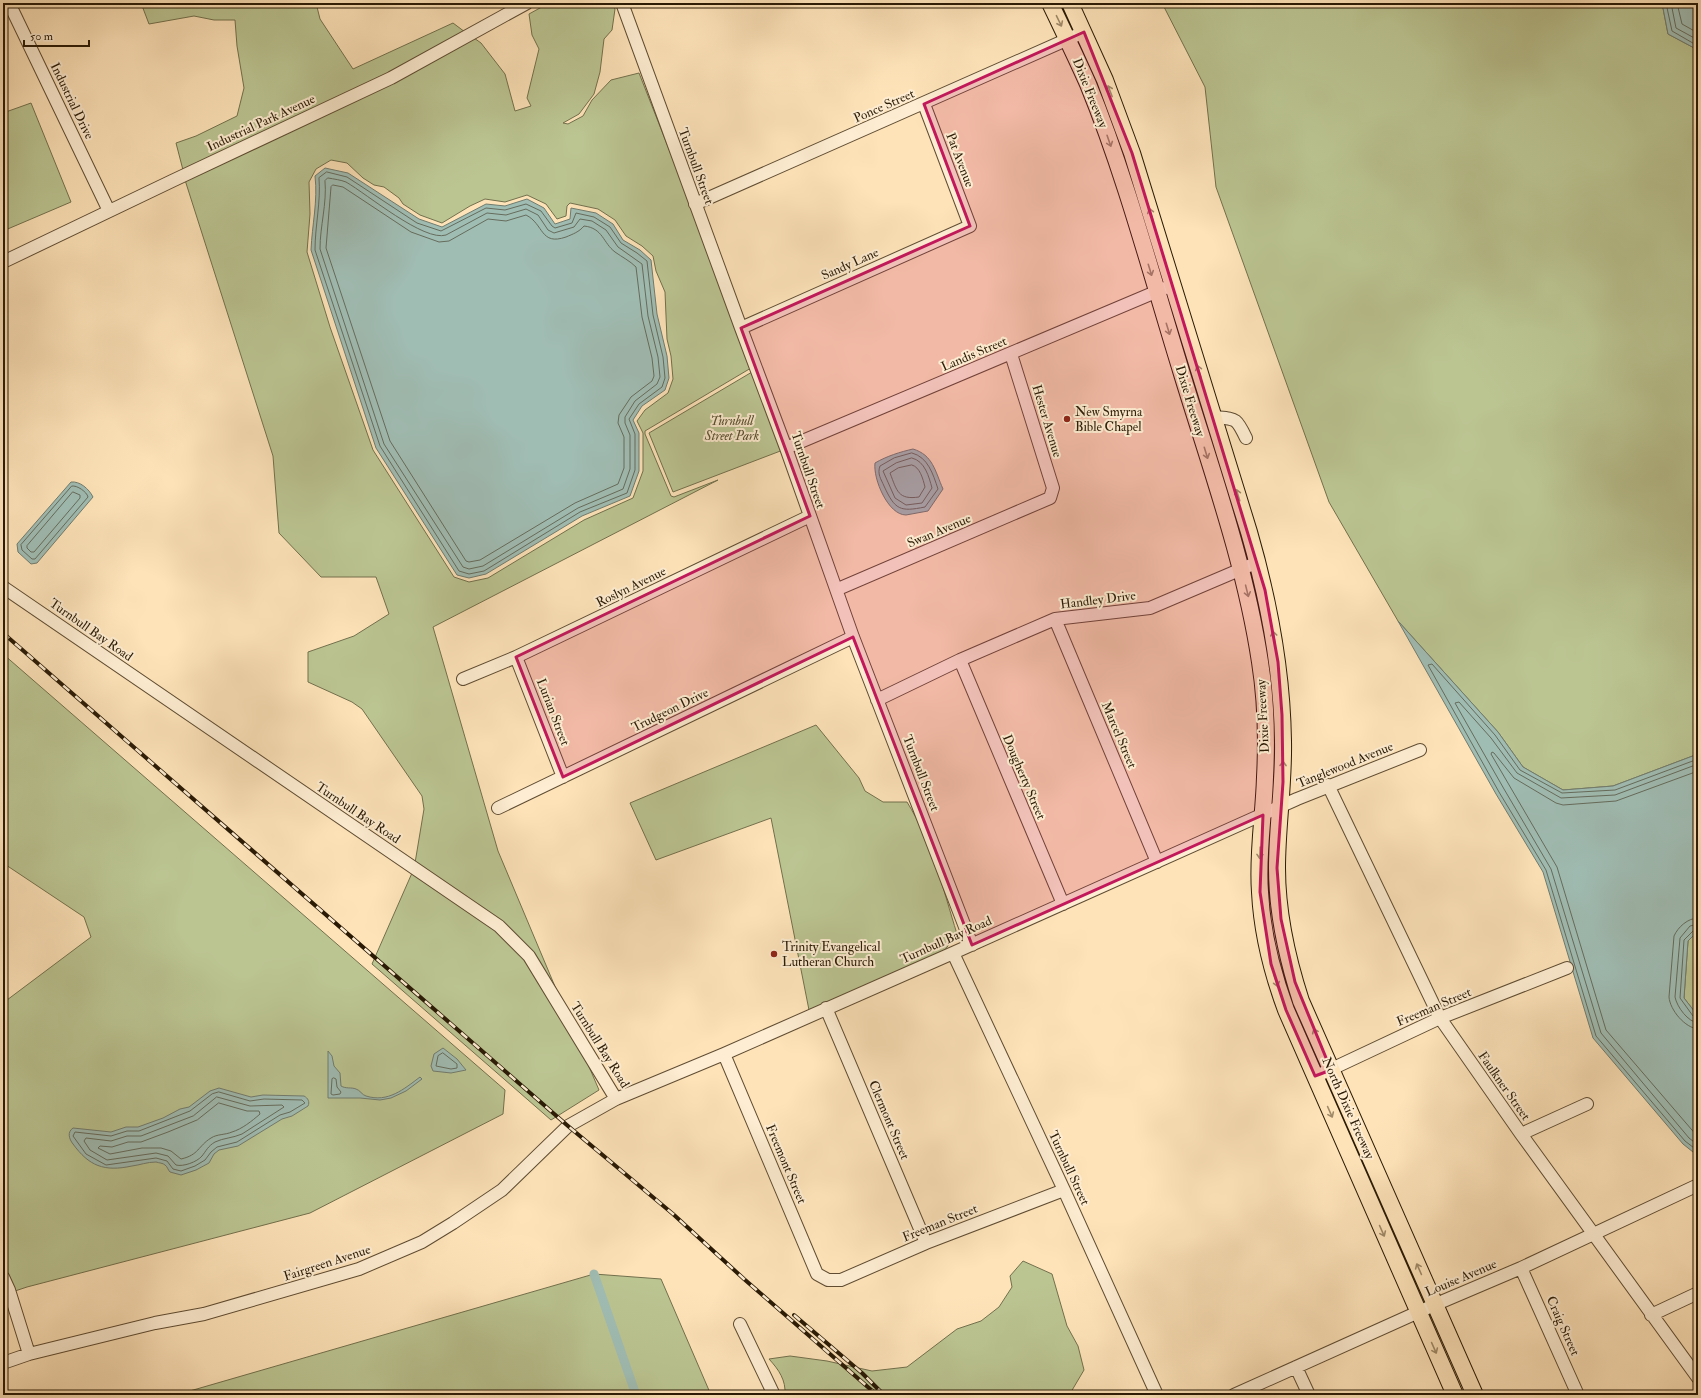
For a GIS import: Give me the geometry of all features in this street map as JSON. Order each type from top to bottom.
[{"type":"main road","name":"Dixie Freeway","points":[[1050,3],[1088,84],[1116,159],[1242,569],[1255,630],[1264,697],[1266,752],[1263,814]]},
{"type":"main road","name":"Dixie Freeway","points":[[1070,3],[1105,80],[1126,134],[1258,562],[1272,625],[1280,687],[1284,760],[1281,806]]},
{"type":"main road","name":"North Dixie Freeway","points":[[1281,806],[1277,868],[1279,903],[1290,966],[1302,1001],[1331,1070],[1475,1395]]},
{"type":"main road","name":"North Dixie Freeway","points":[[1263,814],[1260,847],[1260,892],[1266,941],[1271,964],[1286,1010],[1455,1395]]},
{"type":"street","name":"Industrial Drive","points":[[9,3],[109,210]]},
{"type":"street","name":"Industrial Park Avenue","points":[[3,262],[109,210],[391,78],[528,3]]},
{"type":"street","name":"Turnbull Street","points":[[622,3],[838,589],[853,637],[972,944]]},
{"type":"street","name":"Ponce Street","points":[[695,204],[1084,32]]},
{"type":"street","name":"Pat Avenue","points":[[924,104],[970,226]]},
{"type":"street","name":"Sandy Lane","points":[[741,328],[970,226]]},
{"type":"street","name":"Landis Street","points":[[786,448],[1011,354],[1173,284]]},
{"type":"street","name":"Hester Avenue","points":[[1011,354],[1053,488],[1050,498]]},
{"type":"street","points":[[1214,417],[1232,418],[1239,422],[1246,438]]},
{"type":"street","name":"Swan Avenue","points":[[838,589],[1050,498]]},
{"type":"street","name":"Roslyn Avenue","points":[[463,679],[516,657],[810,516]]},
{"type":"street","name":"Handley Drive","points":[[877,700],[960,660],[1056,619],[1150,608],[1258,562]]},
{"type":"street","name":"Turnbull Bay Road","points":[[3,587],[499,926],[529,956],[616,1099],[724,1054],[954,953],[1281,806]]},
{"type":"street","name":"Marcel Street","points":[[1056,619],[1157,862]]},
{"type":"street","name":"Trudgeon Drive","points":[[498,808],[853,637]]},
{"type":"street","name":"Lurian Street","points":[[516,657],[563,778]]},
{"type":"street","name":"Dougherty Street","points":[[960,660],[1063,904]]},
{"type":"street","name":"Tanglewood Avenue","points":[[1281,806],[1328,785],[1420,750]]},
{"type":"street","name":"Faulkner Street","points":[[1328,785],[1440,1018],[1521,1134],[1698,1378]]},
{"type":"street","name":"Turnbull Street","points":[[954,953],[1157,1395]]},
{"type":"street","name":"Freeman Street","points":[[1314,1076],[1331,1070],[1440,1018],[1567,968]]},
{"type":"street","name":"Clermont Street","points":[[826,1008],[926,1243]]},
{"type":"street","name":"Freemont Street","points":[[724,1054],[817,1274],[828,1280]]},
{"type":"street","name":"Fairgreen Avenue","points":[[3,1363],[29,1354],[154,1324],[204,1314],[359,1270],[422,1242],[453,1223],[502,1190],[568,1126],[616,1099]]},
{"type":"street","points":[[1521,1134],[1586,1104]]},
{"type":"street","name":"Louise Avenue","points":[[1234,1395],[1418,1312],[1522,1268],[1698,1185]]},
{"type":"street","name":"Freeman Street","points":[[828,1280],[841,1280],[926,1243],[1064,1190]]},
{"type":"street","name":"Craig Street","points":[[1522,1268],[1578,1395]]},
{"type":"street","points":[[3,1277],[9,1290],[29,1354]]},
{"type":"street","points":[[1651,1315],[1698,1293]]},
{"type":"street","points":[[740,1324],[774,1395]]},
{"type":"street","points":[[1296,1368],[1309,1395]]},
{"type":"highlighted area","points":[[1084,32],[1132,153],[1265,590],[1278,662],[1282,715],[1283,782],[1277,868],[1281,919],[1295,982],[1331,1070],[1315,1076],[1286,1010],[1271,964],[1260,892],[1263,815],[972,945],[853,637],[563,777],[516,657],[810,516],[741,328],[970,226],[924,104]]},
{"type":"green space","points":[[141,3],[316,3],[320,19],[353,69],[453,23],[465,32],[390,74],[183,170],[176,143],[196,136],[237,116],[244,88],[237,46],[235,20],[214,20],[194,16],[149,24]]},
{"type":"green space","points":[[549,3],[613,3],[615,9],[612,30],[604,39],[600,72],[594,94],[579,114],[563,123],[568,124],[583,116],[592,100],[611,80],[639,73],[698,223],[751,368],[645,431],[671,496],[674,497],[718,480],[433,627],[498,851],[559,996],[532,952],[415,863],[424,809],[422,796],[362,709],[352,702],[308,682],[308,652],[354,636],[389,614],[376,577],[321,577],[279,533],[273,456],[185,180],[474,38],[481,43],[505,74],[515,111],[531,106],[527,98],[539,49],[532,35],[529,14]],"holes":[[[331,160],[347,163],[363,178],[374,185],[384,187],[399,198],[403,204],[420,215],[442,223],[485,199],[505,202],[527,195],[546,204],[557,219],[566,216],[567,206],[570,203],[598,209],[615,220],[626,236],[642,246],[653,256],[656,271],[665,292],[667,339],[671,356],[673,379],[668,393],[645,410],[637,421],[643,433],[643,471],[633,498],[584,520],[488,578],[469,582],[454,577],[373,450],[330,327],[307,252],[310,214],[309,182],[316,169]]]},
{"type":"green space","points":[[1162,3],[1662,3],[1668,34],[1698,50],[1698,754],[1613,786],[1563,790],[1523,767],[1498,732],[1398,621],[1329,502],[1216,187],[1205,87]]},
{"type":"green space","points":[[31,103],[71,202],[3,231],[3,113]]},
{"type":"green space","name":"Turnbull Street Park","points":[[752,372],[783,450],[673,492],[649,433]]},
{"type":"green space","points":[[3,654],[505,1090],[503,1114],[310,1213],[27,1287],[3,1295],[3,1003],[91,937],[84,917],[3,863]]},
{"type":"green space","points":[[816,725],[859,778],[865,791],[883,802],[907,802],[916,817],[930,849],[957,934],[944,951],[809,1010],[771,818],[656,860],[630,803]]},
{"type":"green space","points":[[412,873],[496,930],[526,959],[584,1055],[599,1090],[551,1120],[372,964]]},
{"type":"green space","points":[[1698,931],[1698,1016],[1684,998],[1688,941]]},
{"type":"green space","points":[[1023,1261],[1052,1274],[1067,1326],[1078,1346],[1084,1370],[1071,1392],[1066,1395],[785,1395],[783,1380],[776,1367],[769,1359],[790,1356],[827,1361],[872,1371],[907,1367],[957,1329],[981,1321],[999,1307],[1012,1287],[1010,1276]]},
{"type":"green space","points":[[594,1274],[661,1279],[711,1395],[176,1395]]},
{"type":"water","points":[[1662,3],[1698,3],[1698,50],[1668,34]]},
{"type":"water","points":[[325,168],[348,173],[419,219],[442,227],[486,204],[505,206],[527,199],[544,208],[555,224],[570,219],[571,208],[596,213],[613,224],[623,240],[640,250],[651,260],[657,314],[667,356],[669,378],[665,390],[642,406],[633,420],[639,433],[639,471],[630,496],[582,516],[486,574],[469,578],[457,575],[376,448],[311,250],[315,204],[315,176]]},
{"type":"water","points":[[913,449],[925,455],[932,464],[943,489],[928,511],[906,515],[893,509],[883,495],[876,478],[875,463],[894,454]]},
{"type":"water","points":[[71,482],[84,486],[93,497],[37,563],[31,564],[18,552],[17,544]]},
{"type":"water","points":[[1398,621],[1498,732],[1523,767],[1563,790],[1613,786],[1698,754],[1698,931],[1688,941],[1684,998],[1698,1016],[1698,1156],[1683,1144],[1593,1038],[1543,872],[1496,794]]},
{"type":"water","points":[[443,1048],[457,1059],[466,1070],[451,1073],[433,1071],[431,1066],[434,1054]]},
{"type":"water","points":[[328,1051],[332,1056],[334,1066],[340,1073],[341,1086],[357,1090],[366,1096],[381,1098],[389,1096],[402,1090],[420,1077],[422,1079],[406,1091],[391,1098],[380,1100],[360,1098],[328,1098]]},
{"type":"water","points":[[219,1088],[251,1097],[263,1095],[304,1096],[307,1098],[309,1105],[292,1116],[282,1119],[238,1146],[219,1150],[214,1154],[209,1163],[196,1170],[181,1175],[170,1172],[164,1164],[156,1162],[122,1168],[98,1166],[85,1158],[70,1140],[69,1134],[73,1128],[111,1132],[126,1127],[138,1127],[163,1118],[180,1109],[189,1107],[210,1091]]},
{"type":"waterway","points":[[594,1274],[636,1395]]},
{"type":"railway","points":[[3,633],[568,1126],[673,1214],[744,1279],[877,1395]]},
{"type":"railway","points":[[794,1315],[862,1373],[884,1395]]},
{"type":"place","name":"New Smyrna Bible Chapel","points":[[1067,419]]},
{"type":"place","name":"Trinity Evangelical Lutheran Church","points":[[774,954]]}]
